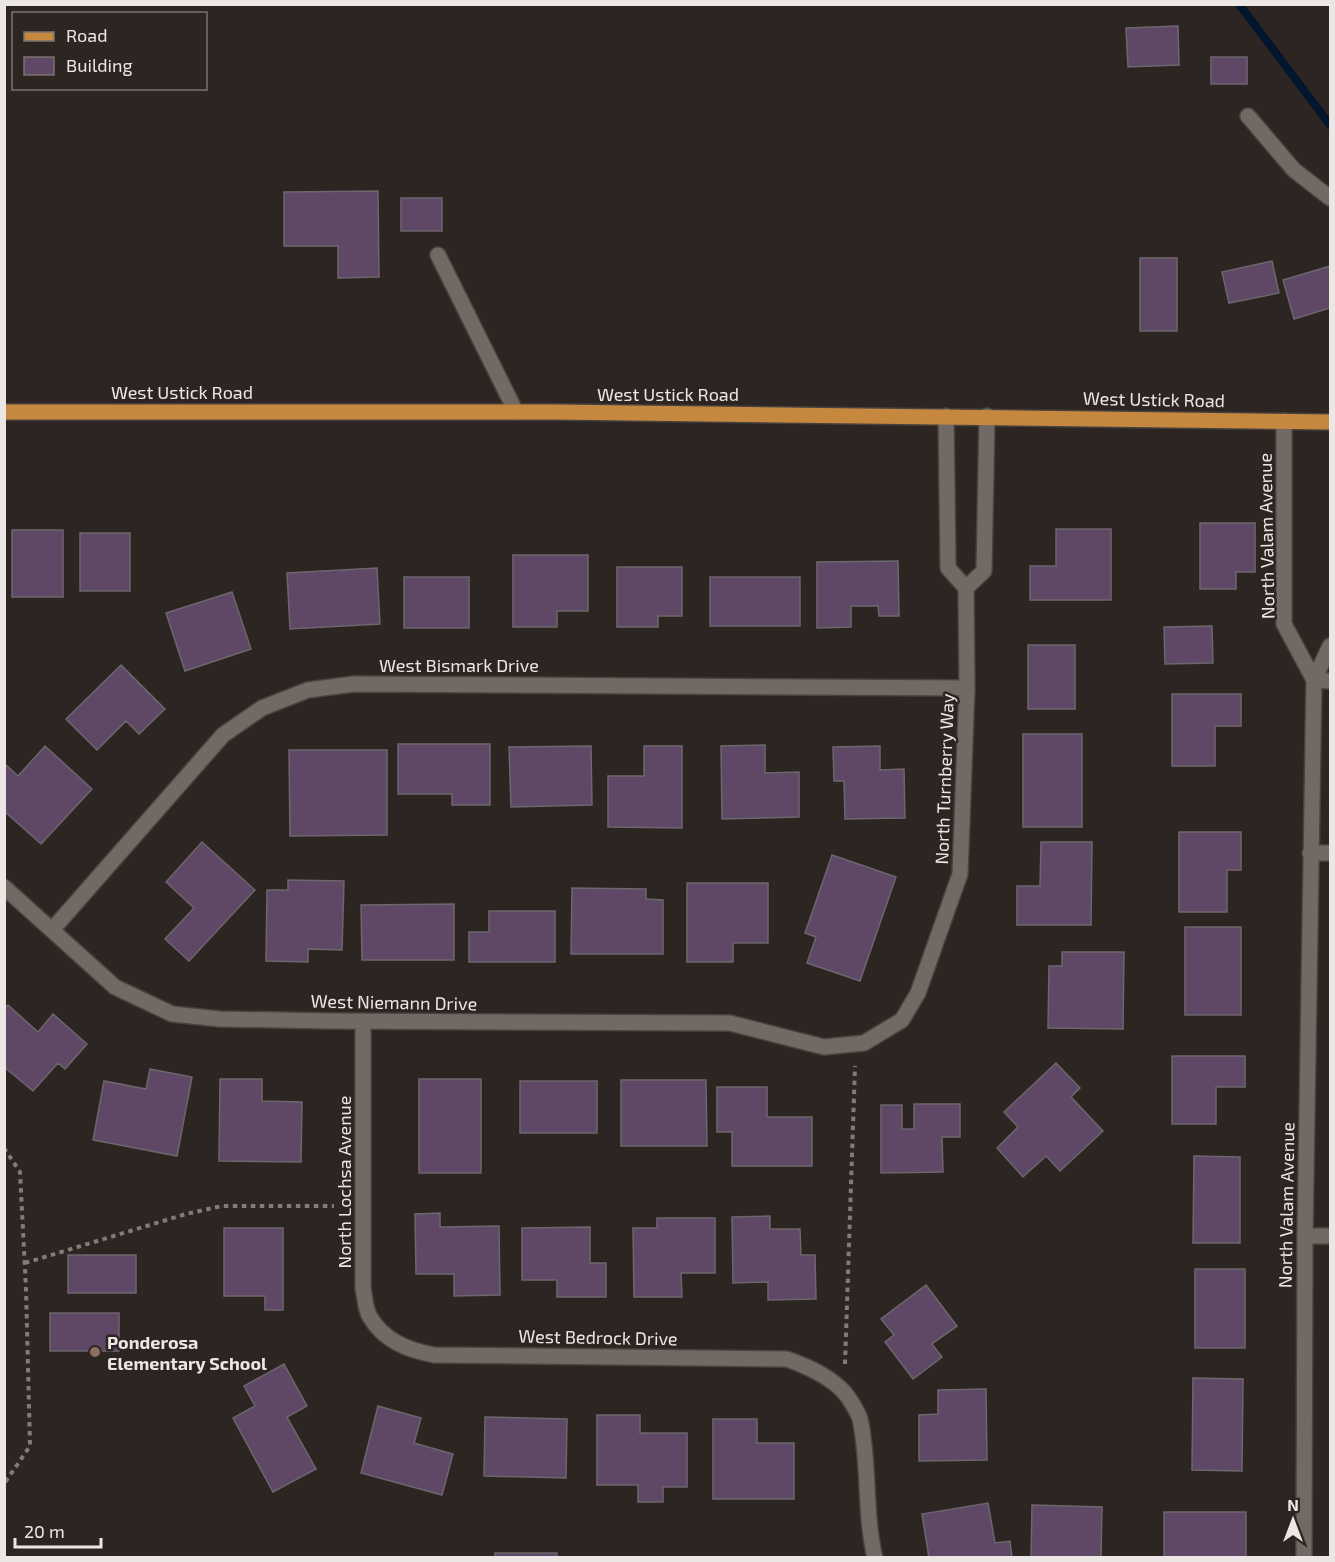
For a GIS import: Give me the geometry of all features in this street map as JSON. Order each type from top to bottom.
[{"type":"main road","name":"West Ustick Road","points":[[4,412],[516,412],[1330,422]]},
{"type":"street","points":[[1248,116],[1294,170],[1330,198]]},
{"type":"street","points":[[438,255],[516,412]]},
{"type":"street","points":[[946,416],[948,568],[966,588],[984,571],[987,416]]},
{"type":"street","name":"North Valam Avenue","points":[[1284,421],[1284,624],[1314,680]]},
{"type":"street","name":"North Turnberry Way","points":[[824,1047],[864,1043],[902,1020],[918,993],[960,874],[967,688],[966,588]]},
{"type":"street","name":"North Valam Avenue","points":[[1304,1557],[1305,1236],[1314,680],[1330,646]]},
{"type":"street","points":[[1314,680],[1330,681]]},
{"type":"street","name":"West Bismark Drive","points":[[52,930],[223,735],[262,708],[308,690],[354,684],[967,688]]},
{"type":"street","points":[[1310,853],[1330,853]]},
{"type":"street","name":"West Niemann Drive","points":[[4,887],[115,987],[172,1014],[220,1019],[363,1022],[730,1023],[824,1047]]},
{"type":"street","name":"North Lochsa Avenue","points":[[363,1022],[363,1288],[369,1316],[385,1335]]},
{"type":"street","points":[[1305,1236],[1330,1236]]},
{"type":"street","name":"West Bedrock Drive","points":[[385,1335],[409,1350],[434,1355],[787,1359],[813,1370],[841,1389]]},
{"type":"street","points":[[841,1389],[859,1417],[871,1539],[875,1557]]},
{"type":"path","points":[[841,1389],[847,1345],[853,1076],[859,1043]]},
{"type":"path","points":[[4,1148],[20,1172],[30,1446],[4,1484]]},
{"type":"path","points":[[25,1263],[186,1214],[222,1206],[334,1206]]},
{"type":"building","points":[[1178,26],[1179,65],[1128,67],[1126,28]]},
{"type":"building","points":[[1211,57],[1247,57],[1247,84],[1211,84]]},
{"type":"building","points":[[378,191],[379,277],[338,278],[338,246],[284,246],[284,192]]},
{"type":"building","points":[[401,198],[442,198],[442,231],[401,231]]},
{"type":"building","points":[[1140,258],[1177,258],[1177,331],[1140,331]]},
{"type":"building","points":[[1272,261],[1279,293],[1229,303],[1222,272]]},
{"type":"building","points":[[1330,266],[1330,308],[1294,319],[1283,280]]},
{"type":"building","points":[[1200,523],[1255,523],[1255,572],[1236,572],[1236,589],[1200,589]]},
{"type":"building","points":[[1056,529],[1111,529],[1111,600],[1030,600],[1030,566],[1056,566]]},
{"type":"building","points":[[12,530],[63,530],[63,597],[12,597]]},
{"type":"building","points":[[80,533],[130,533],[130,591],[80,591]]},
{"type":"building","points":[[513,555],[588,555],[588,611],[557,611],[557,627],[513,627]]},
{"type":"building","points":[[898,561],[899,616],[879,616],[878,606],[851,606],[851,627],[817,628],[817,562]]},
{"type":"building","points":[[617,567],[682,567],[682,616],[658,616],[658,627],[617,627]]},
{"type":"building","points":[[377,568],[380,624],[290,629],[287,573]]},
{"type":"building","points":[[404,577],[469,577],[469,628],[404,628]]},
{"type":"building","points":[[710,577],[800,577],[800,626],[710,626]]},
{"type":"building","points":[[232,592],[251,649],[185,671],[166,613]]},
{"type":"building","points":[[1212,626],[1213,663],[1165,664],[1164,627]]},
{"type":"building","points":[[1028,645],[1075,645],[1075,709],[1028,709]]},
{"type":"building","points":[[121,665],[165,709],[139,734],[126,721],[97,750],[66,719]]},
{"type":"building","points":[[1172,694],[1241,694],[1241,726],[1215,726],[1215,766],[1172,766]]},
{"type":"building","points":[[1023,734],[1082,734],[1082,827],[1023,827]]},
{"type":"building","points":[[398,744],[490,744],[490,805],[452,805],[452,794],[398,794]]},
{"type":"building","points":[[765,745],[765,773],[799,772],[799,817],[722,819],[721,746]]},
{"type":"building","points":[[45,746],[92,789],[41,844],[4,811],[4,763],[18,776]]},
{"type":"building","points":[[591,746],[592,805],[511,807],[509,747]]},
{"type":"building","points":[[644,746],[682,746],[682,828],[608,827],[608,776],[644,776]]},
{"type":"building","points":[[880,746],[880,770],[904,769],[905,818],[845,819],[844,781],[834,781],[833,747]]},
{"type":"building","points":[[289,750],[387,750],[387,835],[290,836]]},
{"type":"building","points":[[1179,832],[1241,832],[1241,870],[1227,870],[1227,912],[1179,912]]},
{"type":"building","points":[[202,842],[255,890],[189,961],[165,939],[194,908],[166,882]]},
{"type":"building","points":[[1041,842],[1092,842],[1091,925],[1017,925],[1017,886],[1040,886]]},
{"type":"building","points":[[832,855],[896,877],[860,981],[807,963],[816,937],[805,933]]},
{"type":"building","points":[[288,880],[344,881],[342,950],[308,949],[308,962],[266,961],[267,890],[288,890]]},
{"type":"building","points":[[687,883],[768,883],[768,943],[733,943],[733,962],[687,962]]},
{"type":"building","points":[[572,888],[646,889],[646,899],[663,900],[663,954],[571,954]]},
{"type":"building","points":[[454,904],[454,960],[362,960],[361,905]]},
{"type":"building","points":[[489,911],[555,911],[555,962],[469,962],[469,932],[489,932]]},
{"type":"building","points":[[1185,927],[1241,927],[1241,1015],[1185,1015]]},
{"type":"building","points":[[1062,952],[1124,952],[1123,1029],[1048,1028],[1049,966],[1062,966]]},
{"type":"building","points":[[8,1005],[38,1032],[53,1014],[87,1044],[65,1069],[58,1063],[33,1091],[4,1067],[4,1008]]},
{"type":"building","points":[[1172,1056],[1245,1056],[1245,1087],[1216,1087],[1216,1124],[1172,1124]]},
{"type":"building","points":[[1056,1063],[1080,1088],[1071,1097],[1103,1131],[1060,1171],[1046,1156],[1023,1177],[997,1148],[1018,1127],[1004,1112]]},
{"type":"building","points":[[150,1069],[192,1077],[177,1156],[93,1140],[104,1081],[146,1089]]},
{"type":"building","points":[[220,1079],[262,1079],[262,1101],[302,1102],[301,1162],[219,1161]]},
{"type":"building","points":[[419,1079],[481,1079],[481,1173],[419,1173]]},
{"type":"building","points":[[621,1080],[706,1080],[707,1146],[621,1146]]},
{"type":"building","points":[[520,1081],[597,1081],[597,1133],[520,1133]]},
{"type":"building","points":[[717,1087],[767,1087],[767,1117],[812,1117],[812,1166],[732,1166],[732,1132],[717,1132]]},
{"type":"building","points":[[914,1104],[960,1104],[960,1137],[942,1137],[943,1172],[881,1173],[881,1105],[902,1105],[902,1129],[914,1129]]},
{"type":"building","points":[[1194,1156],[1240,1157],[1240,1243],[1193,1243]]},
{"type":"building","points":[[440,1213],[440,1227],[499,1226],[500,1295],[454,1296],[454,1274],[416,1274],[415,1214]]},
{"type":"building","points":[[770,1216],[770,1229],[800,1229],[801,1255],[815,1255],[816,1299],[768,1300],[768,1282],[733,1283],[732,1217]]},
{"type":"building","points":[[657,1218],[715,1218],[715,1273],[681,1273],[682,1297],[634,1297],[633,1228],[657,1228]]},
{"type":"building","points":[[590,1227],[590,1263],[606,1263],[606,1297],[557,1297],[557,1280],[522,1280],[522,1228]]},
{"type":"building","points":[[224,1228],[283,1228],[283,1310],[265,1310],[265,1296],[224,1296]]},
{"type":"building","points":[[68,1255],[136,1255],[136,1293],[68,1293]]},
{"type":"building","points":[[1195,1269],[1245,1269],[1245,1348],[1195,1348]]},
{"type":"building","points":[[926,1285],[957,1326],[932,1344],[942,1357],[913,1379],[885,1342],[894,1335],[881,1319]]},
{"type":"building","points":[[50,1313],[119,1313],[119,1351],[50,1351]]},
{"type":"building","points":[[284,1364],[307,1406],[287,1417],[316,1469],[273,1492],[233,1418],[255,1406],[244,1386]]},
{"type":"building","points":[[1193,1378],[1243,1379],[1242,1471],[1192,1470]]},
{"type":"building","points":[[986,1389],[987,1460],[919,1461],[919,1415],[938,1414],[938,1390]]},
{"type":"building","points":[[378,1406],[421,1418],[414,1443],[453,1454],[442,1495],[361,1473]]},
{"type":"building","points":[[597,1415],[640,1415],[640,1433],[687,1433],[687,1487],[663,1487],[663,1502],[638,1502],[638,1485],[597,1485]]},
{"type":"building","points":[[485,1417],[567,1419],[566,1478],[484,1476]]},
{"type":"building","points":[[713,1419],[757,1419],[757,1443],[794,1443],[794,1499],[713,1499]]},
{"type":"building","points":[[988,1503],[995,1543],[1010,1541],[1012,1558],[929,1558],[922,1514]]},
{"type":"building","points":[[1032,1505],[1102,1507],[1101,1558],[1031,1558]]},
{"type":"building","points":[[1164,1512],[1246,1512],[1246,1557],[1164,1558]]},
{"type":"building","points":[[495,1553],[557,1553],[557,1558],[495,1558]]},
{"type":"waterway","points":[[1239,4],[1330,125]]},
{"type":"place","name":"Ponderosa Elementary School","points":[[95,1352]]}]
